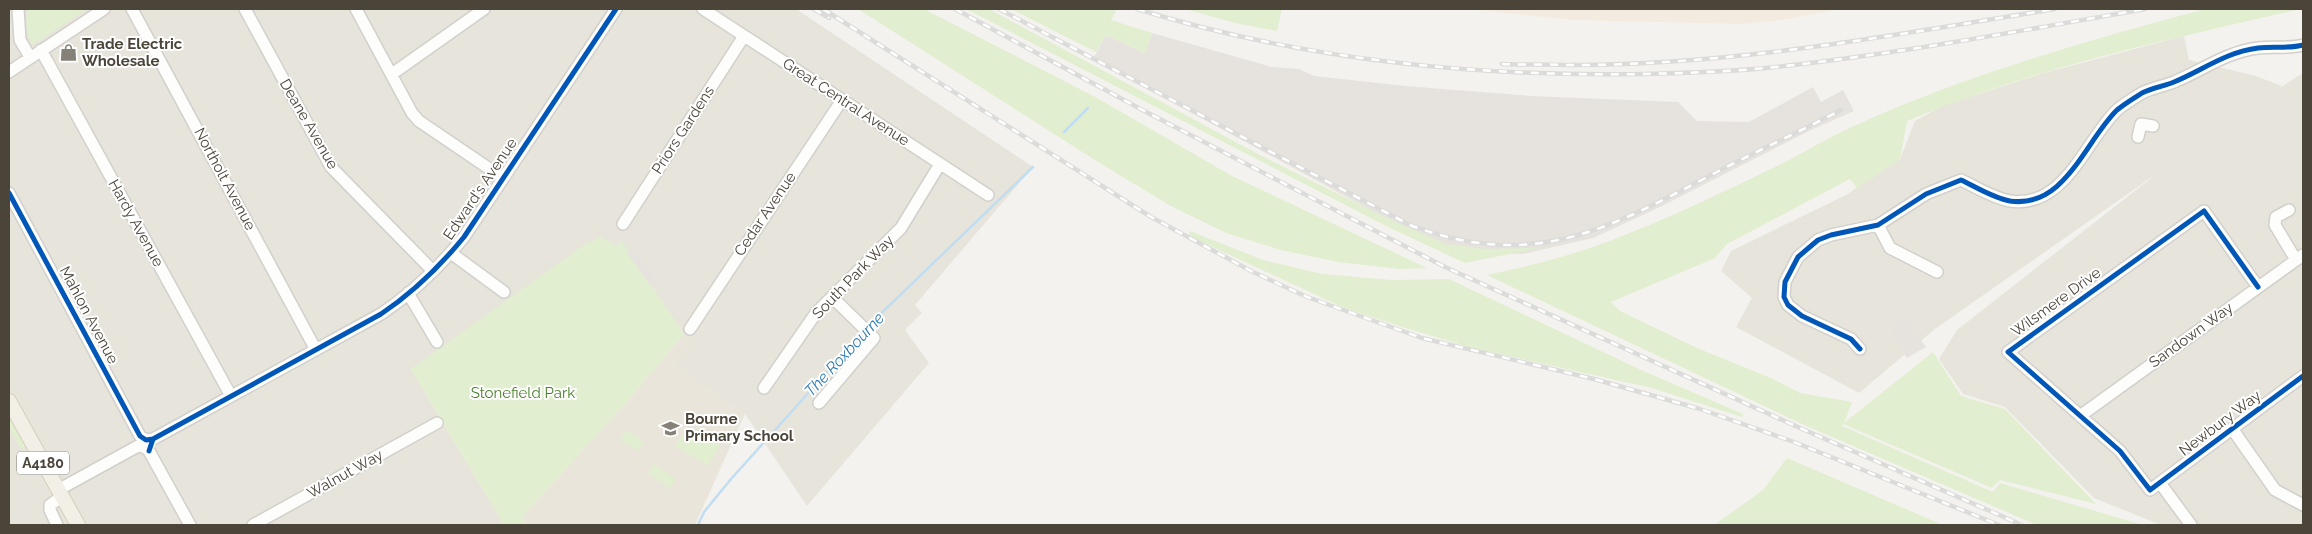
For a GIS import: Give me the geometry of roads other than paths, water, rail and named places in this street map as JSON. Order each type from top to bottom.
[{"type":"main road","name":"A4180","points":[[9,401],[78,525]]},
{"type":"street","points":[[9,72],[104,9]]},
{"type":"street","name":"Northolt Avenue","points":[[132,9],[316,350]]},
{"type":"street","name":"Deane Avenue","points":[[245,9],[331,167],[432,270]]},
{"type":"street","points":[[356,9],[412,113],[419,121],[504,178]]},
{"type":"street","points":[[392,74],[484,9]]},
{"type":"street","name":"Edward's Avenue","points":[[59,493],[138,446],[151,445],[231,396],[381,314],[408,293],[451,253],[464,237],[616,9]]},
{"type":"street","name":"Great Central Avenue","points":[[704,9],[988,195]]},
{"type":"street","points":[[15,11],[20,40],[30,58]]},
{"type":"street","name":"Priors Gardens","points":[[623,224],[744,36]]},
{"type":"street","points":[[1860,349],[1852,339],[1794,311],[1784,297],[1785,282],[1798,257],[1818,240],[1830,235],[1878,225],[1926,194],[1961,180],[2010,201],[2031,200],[2042,196],[2061,183],[2075,167],[2118,109],[2143,93],[2176,82],[2215,60],[2257,48],[2295,48],[2303,45]]},
{"type":"street","name":"Hardy Avenue","points":[[41,50],[231,396]]},
{"type":"street","name":"Cedar Avenue","points":[[690,329],[842,100]]},
{"type":"street","points":[[2138,137],[2141,124],[2153,126]]},
{"type":"street","name":"South Park Way","points":[[764,388],[816,313],[901,228],[940,164]]},
{"type":"street","name":"Mahlon Avenue","points":[[9,193],[140,436],[151,445],[190,525]]},
{"type":"street","points":[[2289,210],[2276,217],[2275,225],[2300,258]]},
{"type":"street","name":"Wilsmere Drive","points":[[2150,490],[2120,451],[2008,352],[2204,211],[2258,287]]},
{"type":"street","points":[[1878,225],[1890,248],[1936,272]]},
{"type":"street","points":[[451,253],[504,292]]},
{"type":"street","name":"Sandown Way","points":[[2080,416],[2300,258]]},
{"type":"street","points":[[408,293],[437,342]]},
{"type":"street","points":[[819,403],[874,338],[872,333],[832,297]]},
{"type":"street","name":"Newbury Way","points":[[2150,490],[2303,376]]},
{"type":"street","name":"Walnut Way","points":[[252,525],[437,423]]},
{"type":"street","points":[[2233,430],[2275,490],[2303,505]]},
{"type":"street","points":[[2160,483],[2191,525]]},
{"type":"street","points":[[57,525],[50,510],[50,505],[59,493]]},
{"type":"waterway","name":"The Roxbourne","points":[[1064,132],[1088,108]]},
{"type":"waterway","name":"The Roxbourne","points":[[867,327],[1033,167]]},
{"type":"waterway","name":"The Roxbourne","points":[[698,525],[704,512],[731,479],[864,331]]},
{"type":"railway","points":[[814,9],[829,18]]},
{"type":"railway","points":[[823,9],[1151,217],[1253,272],[1307,297],[1422,338],[1594,379],[1700,409],[1794,442],[1999,525]]},
{"type":"railway","points":[[955,9],[1150,114],[1445,267],[1800,428],[2022,525]]},
{"type":"railway","points":[[999,9],[1410,225],[1454,239],[1495,245],[1532,244],[1569,238],[1604,226],[1640,211],[1841,110]]},
{"type":"railway","points":[[1137,9],[1261,41],[1324,52],[1451,68],[1579,74],[1720,71],[1814,63],[1956,42],[2145,9]]},
{"type":"railway","points":[[1502,64],[1628,64],[1751,55],[2055,9]]},
{"type":"place","name":"Trade Electric Wholesale","points":[[68,53]]},
{"type":"place","name":"Bourne Primary School","points":[[671,428]]},
{"type":"park label","name":"Stonefield Park","points":[[523,393]]}]
